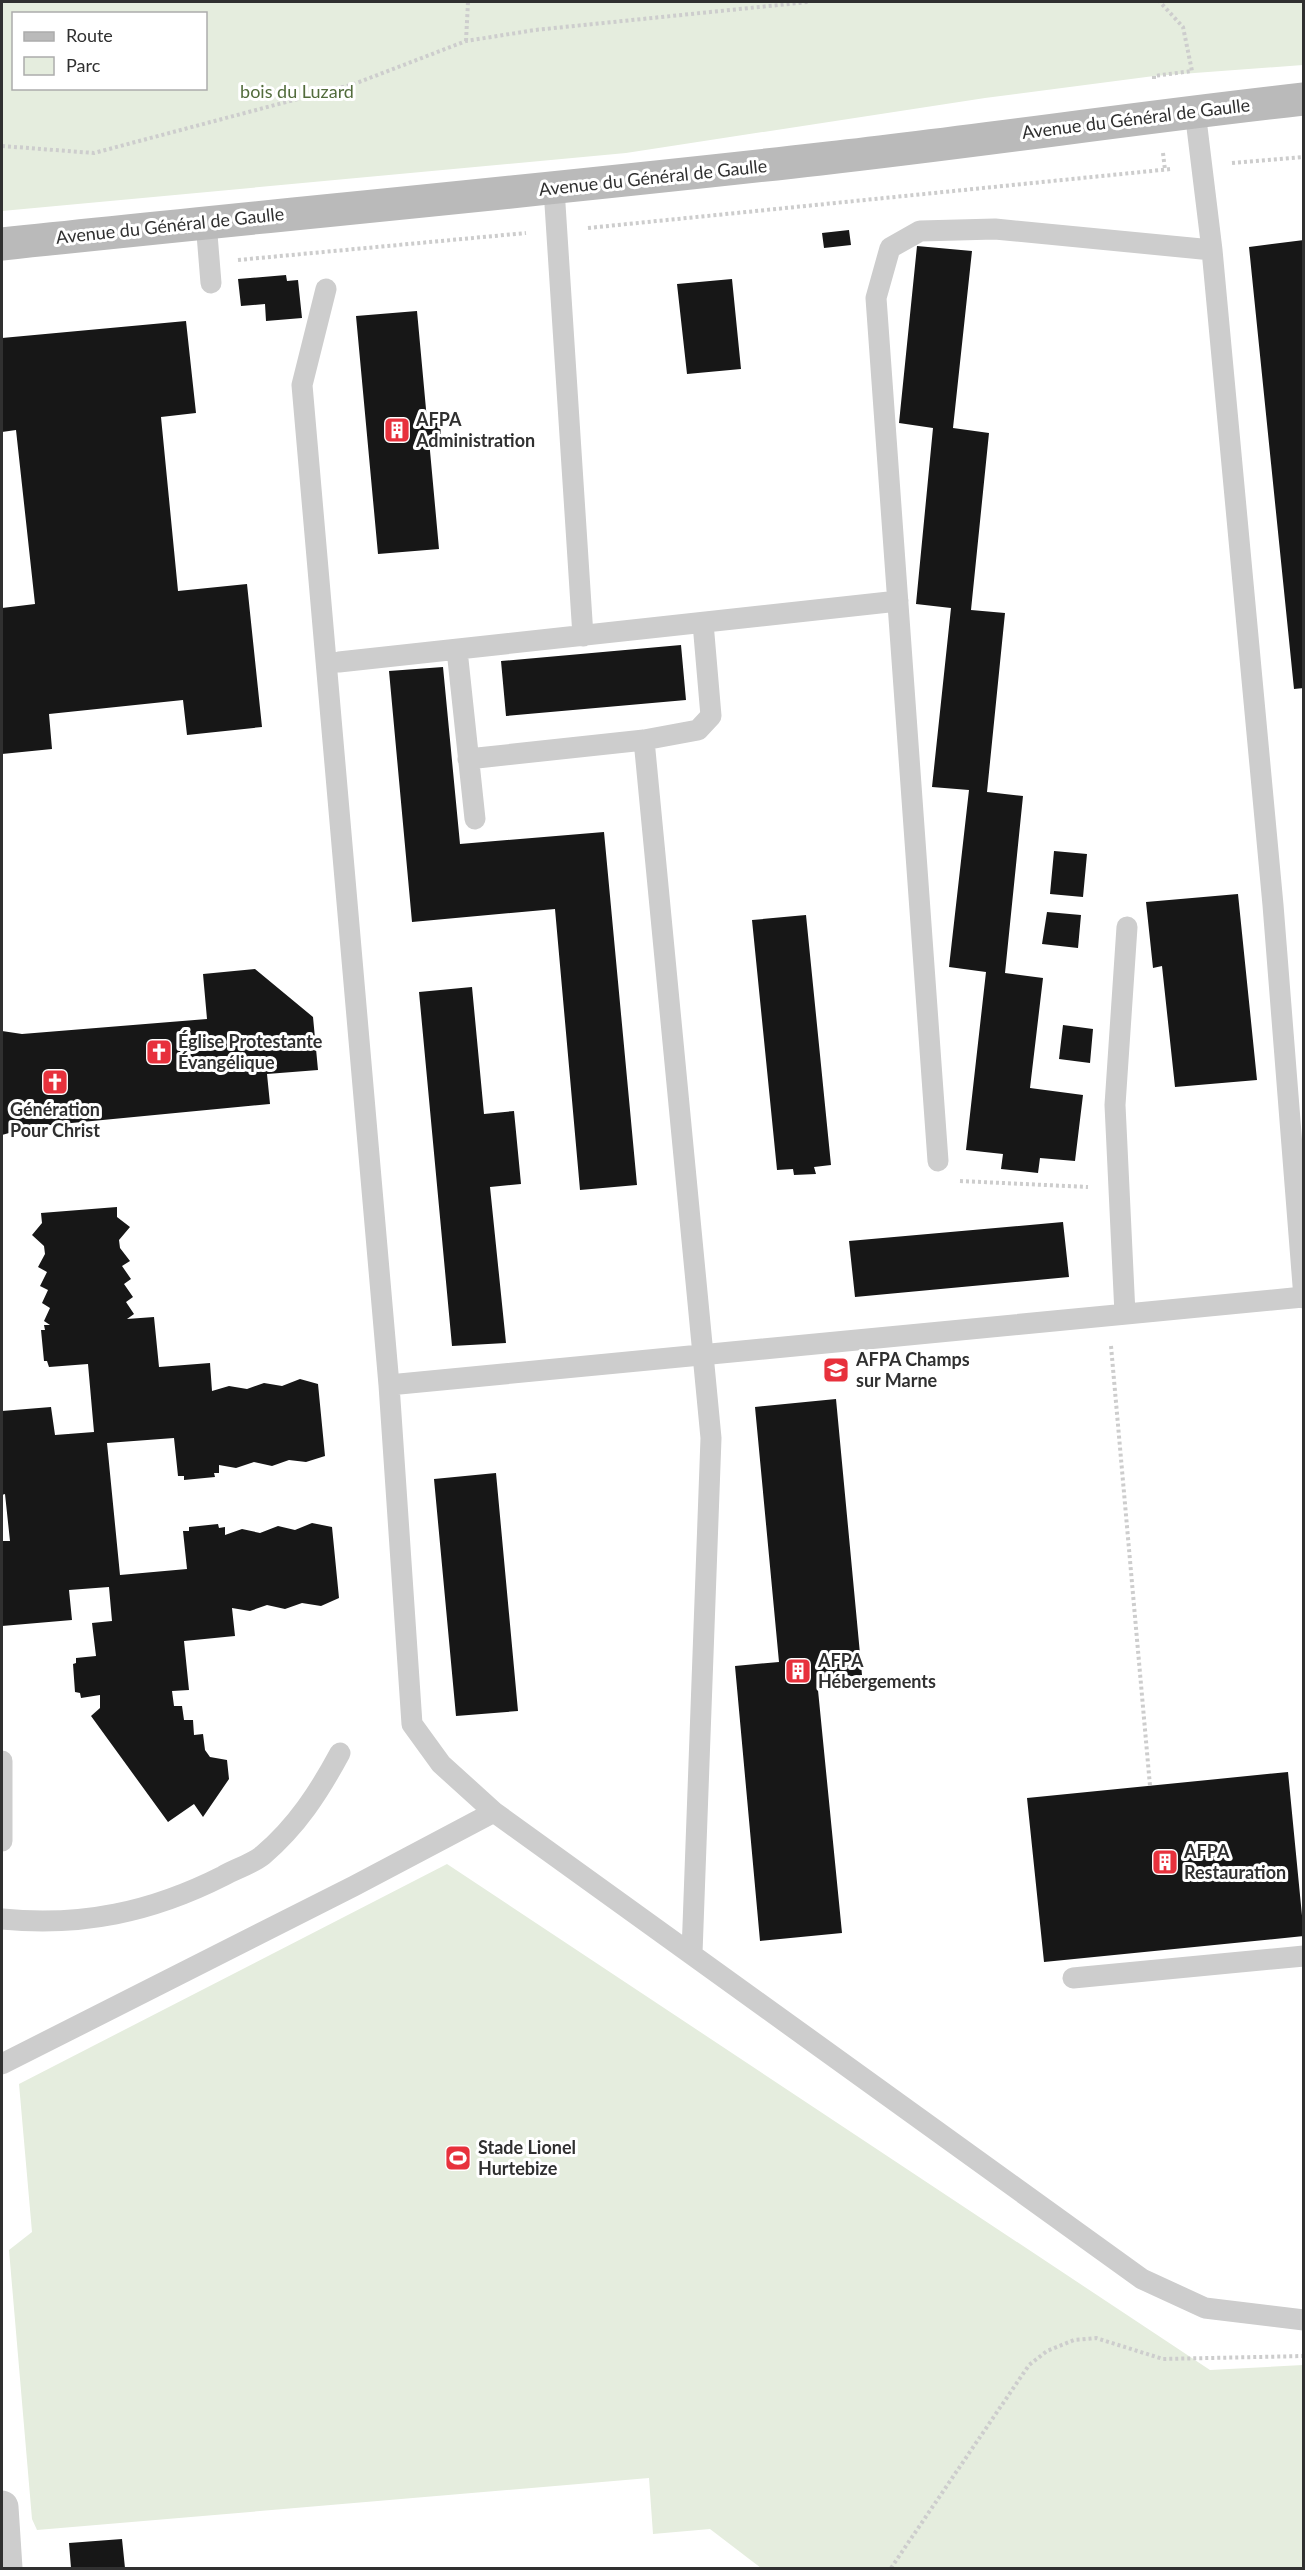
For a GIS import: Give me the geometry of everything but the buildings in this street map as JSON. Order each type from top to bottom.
[{"type":"main road","name":"Avenue du Général de Gaulle","points":[[2,244],[554,189],[1304,99]]},
{"type":"street","points":[[2,2507],[6,2568]]},
{"type":"lane","points":[[389,1385],[1304,1297],[1274,916],[1212,250],[1196,111]]},
{"type":"lane","points":[[554,189],[583,636]]},
{"type":"lane","points":[[206,222],[210,273]]},
{"type":"lane","points":[[938,1161],[876,298],[890,248],[920,231],[995,230],[1212,250]]},
{"type":"lane","points":[[326,289],[302,385],[389,1385],[412,1724],[441,1764],[494,1812],[1142,2279],[1205,2308],[1304,2320]]},
{"type":"lane","points":[[339,662],[898,602]]},
{"type":"lane","points":[[468,759],[644,740],[698,730],[711,716],[703,623]]},
{"type":"lane","points":[[457,650],[475,819]]},
{"type":"lane","points":[[644,740],[711,1438],[692,1953]]},
{"type":"lane","points":[[1117,1315],[1119,1188],[1115,1105],[1127,927]]},
{"type":"lane","points":[[2,1919],[90,1920],[155,1906],[193,1891],[262,1856],[301,1817],[319,1792],[340,1753]]},
{"type":"lane","points":[[2,1761],[2,1841]]},
{"type":"lane","points":[[2,2064],[354,1886],[494,1812]]},
{"type":"lane","points":[[1073,1978],[1304,1956]]},
{"type":"path","points":[[466,41],[468,2]]},
{"type":"path","points":[[2,146],[94,153],[354,84],[466,41],[535,30],[808,2]]},
{"type":"path","points":[[1160,2],[1183,27],[1192,71]]},
{"type":"path","points":[[1163,149],[1165,170]]},
{"type":"path","points":[[210,273],[556,231],[1304,157]]},
{"type":"path","points":[[938,1161],[958,1181],[1119,1188]]},
{"type":"path","points":[[1117,1315],[1150,1786]]},
{"type":"path","points":[[891,2568],[1029,2365],[1047,2351],[1074,2340],[1096,2338],[1163,2358],[1304,2356]]},
{"type":"green space","name":"bois du Luzard","points":[[2,2],[1303,2],[1303,65],[1154,76],[985,98],[626,153],[2,211]]},
{"type":"green space","name":"Stade Lionel Hurtebize","points":[[447,1864],[1210,2370],[1303,2365],[1303,2568],[761,2568],[710,2529],[653,2534],[649,2478],[37,2530],[32,2519],[9,2250],[32,2232],[19,2084]]},
{"type":"place","name":"AFPA Administration","points":[[397,430]]},
{"type":"place","name":"Église Protestante Évangélique","points":[[159,1052]]},
{"type":"place","name":"Génération Pour Christ","points":[[55,1082]]},
{"type":"place","name":"AFPA Champs sur Marne","points":[[836,1370]]},
{"type":"place","name":"AFPA Hébergements","points":[[798,1671]]},
{"type":"place","name":"AFPA Restauration","points":[[1165,1862]]},
{"type":"place","name":"Stade Lionel Hurtebize","points":[[458,2158]]}]
